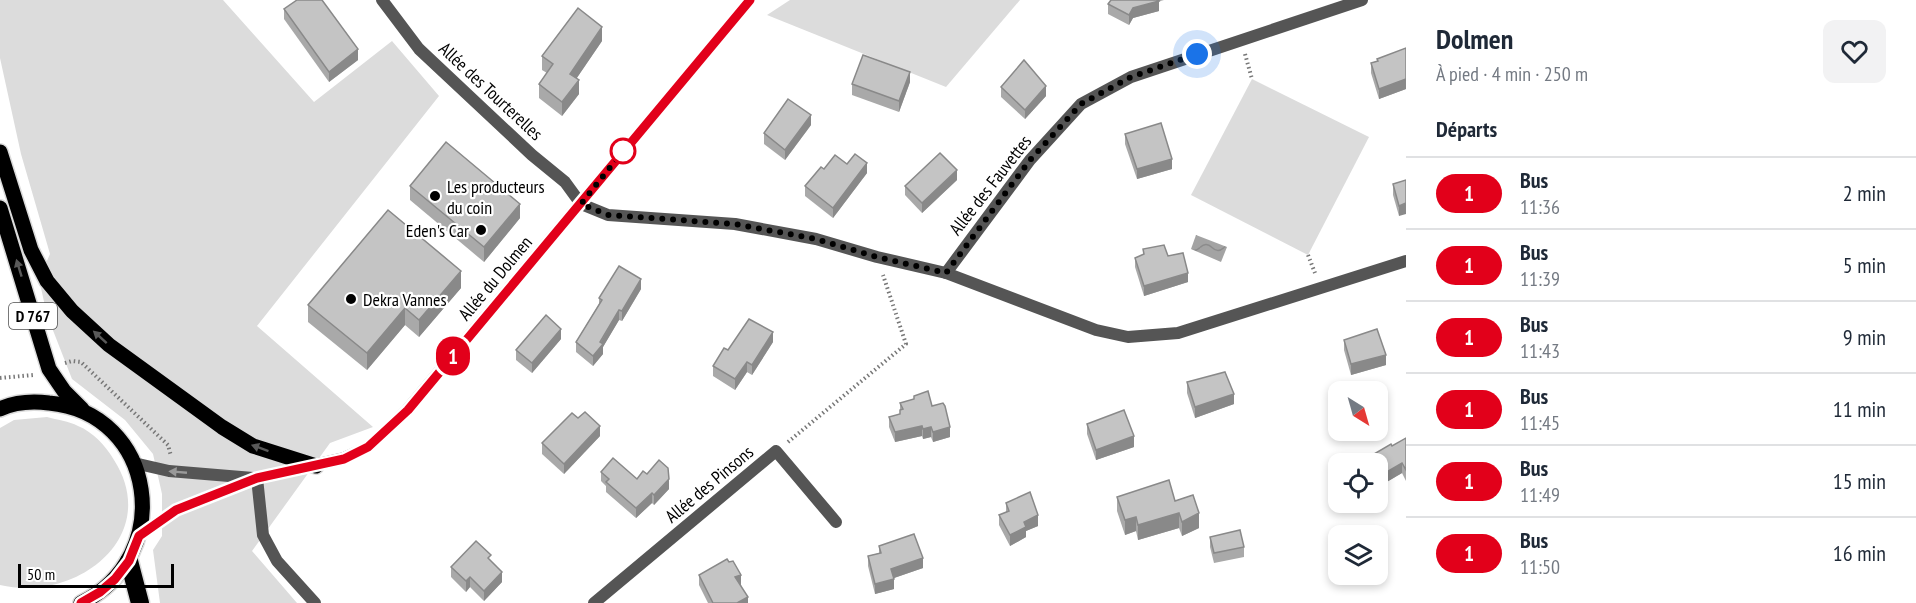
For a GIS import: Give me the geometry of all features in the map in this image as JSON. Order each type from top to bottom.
[{"type":"highway","points":[[129,561],[140,603]]},
{"type":"main road","points":[[0,152],[31,250],[47,280],[72,311],[109,345],[222,427],[253,446],[316,466]]},
{"type":"main road","name":"D 767","points":[[0,208],[49,369],[64,391],[87,413]]},
{"type":"main road","points":[[0,409],[35,401],[61,404],[87,413],[114,434],[134,463],[143,498],[143,517],[139,536],[129,561],[115,579],[100,592],[81,603]]},
{"type":"street","name":"Allée des Tourterelles","points":[[382,0],[419,49],[532,155],[565,182],[581,204]]},
{"type":"street","name":"Allée du Dolmen","points":[[139,536],[176,510],[257,478],[344,459],[368,447],[392,427],[750,0]]},
{"type":"street","name":"Allée des Fauvettes","points":[[946,273],[1030,160],[1081,104],[1131,77],[1362,0]]},
{"type":"street","points":[[581,204],[608,215],[746,226],[816,239],[877,257],[946,273],[1096,330],[1128,337],[1178,333],[1406,261]]},
{"type":"street","name":"Allée des Pinsons","points":[[594,603],[776,451],[836,522]]},
{"type":"street","name":"Allée du Dolmen","points":[[134,463],[169,471],[257,478]]},
{"type":"street","points":[[257,478],[263,535],[278,561],[315,603]]},
{"type":"path","points":[[1240,39],[1252,79]]},
{"type":"path","points":[[776,451],[906,344],[877,257]]},
{"type":"shaded area","points":[[0,0],[223,0],[314,102],[392,41],[439,96],[257,326],[373,427],[330,443],[252,551],[297,603],[160,603],[153,550],[162,536],[162,494],[153,454],[125,420],[72,379],[47,315],[39,279],[50,254],[21,154],[0,58]]},
{"type":"shaded area","points":[[790,0],[1020,0],[946,87],[767,15]]},
{"type":"shaded area","points":[[1252,79],[1369,137],[1308,255],[1191,195]]},
{"type":"shaded area","points":[[47,417],[84,429],[103,445],[114,460],[126,488],[128,514],[120,537],[105,557],[83,573],[58,584],[30,588],[0,585],[0,428],[14,420]]},
{"type":"water","points":[[1196,235],[1227,247],[1221,262],[1191,249]]},
{"type":"building","points":[[297,0],[322,0],[358,49],[329,72],[284,9]]},
{"type":"building","points":[[1111,0],[1159,1],[1133,8],[1129,15],[1108,4]]},
{"type":"building","points":[[578,8],[602,27],[570,74],[579,80],[562,102],[539,84],[553,64],[542,56]]},
{"type":"building","points":[[1406,48],[1406,79],[1379,89],[1371,63]]},
{"type":"building","points":[[863,55],[910,72],[899,101],[852,84]]},
{"type":"building","points":[[1024,60],[1046,86],[1025,110],[1001,87]]},
{"type":"building","points":[[788,99],[811,115],[785,150],[764,133]]},
{"type":"building","points":[[1161,123],[1172,159],[1137,169],[1125,134]]},
{"type":"building","points":[[446,142],[520,204],[484,247],[410,186]]},
{"type":"building","points":[[940,153],[957,170],[922,203],[905,186]]},
{"type":"building","points":[[855,154],[867,163],[833,208],[805,186],[821,167],[824,169],[835,155],[847,164]]},
{"type":"building","points":[[1406,180],[1406,203],[1399,206],[1393,184]]},
{"type":"building","points":[[388,210],[461,271],[419,320],[405,308],[367,353],[308,305]]},
{"type":"building","points":[[1164,245],[1168,256],[1183,253],[1188,273],[1144,286],[1135,258],[1144,254],[1143,249]]},
{"type":"building","points":[[619,266],[641,279],[622,311],[619,310],[600,342],[603,344],[593,356],[576,342],[602,300],[599,298]]},
{"type":"building","points":[[546,315],[561,329],[532,363],[516,350]]},
{"type":"building","points":[[749,319],[773,332],[752,365],[747,362],[735,379],[713,366],[724,348],[728,350]]},
{"type":"building","points":[[1377,329],[1386,355],[1351,364],[1344,340]]},
{"type":"building","points":[[1225,372],[1234,394],[1195,407],[1187,382]]},
{"type":"building","points":[[928,391],[932,406],[943,403],[945,406],[950,427],[933,432],[931,427],[923,429],[922,426],[895,432],[889,417],[900,414],[900,410],[903,409],[900,403],[914,399],[914,396]]},
{"type":"building","points":[[1124,410],[1134,436],[1096,450],[1087,424]]},
{"type":"building","points":[[585,412],[600,426],[564,464],[542,443],[572,413],[578,418]]},
{"type":"building","points":[[1406,438],[1406,470],[1402,463],[1388,471],[1388,453],[1376,453],[1391,444],[1392,446]]},
{"type":"building","points":[[613,458],[637,479],[643,471],[647,474],[659,460],[668,468],[669,479],[654,495],[652,493],[636,508],[606,482],[609,479],[601,472]]},
{"type":"building","points":[[1169,480],[1175,501],[1193,495],[1199,513],[1182,522],[1179,513],[1138,525],[1136,517],[1125,520],[1117,497]]},
{"type":"building","points":[[1030,492],[1038,515],[1024,522],[1026,527],[1010,535],[999,515],[1009,511],[1006,503]]},
{"type":"building","points":[[1240,530],[1244,547],[1214,553],[1210,537]]},
{"type":"building","points":[[914,534],[923,558],[891,569],[894,579],[875,584],[868,556],[881,553],[879,546]]},
{"type":"building","points":[[476,541],[491,555],[488,558],[502,572],[484,591],[470,577],[466,581],[451,567]]},
{"type":"building","points":[[727,559],[729,562],[733,561],[741,575],[735,577],[748,597],[737,603],[713,603],[699,575]]},
{"type":"bus line","name":"1","points":[[81,603],[100,592],[115,579],[129,561],[139,536],[176,510],[257,478],[344,459],[368,447],[392,427],[750,0]]},
{"type":"place","name":"Les producteurs du coin","points":[[435,196]]},
{"type":"place","name":"Eden's Car","points":[[481,230]]},
{"type":"place","name":"Dekra Vannes","points":[[351,299]]},
{"type":"route","points":[[623,151],[581,204],[608,215],[735,224],[816,239],[877,257],[946,273],[1030,160],[1081,104],[1131,77],[1197,54]]}]
